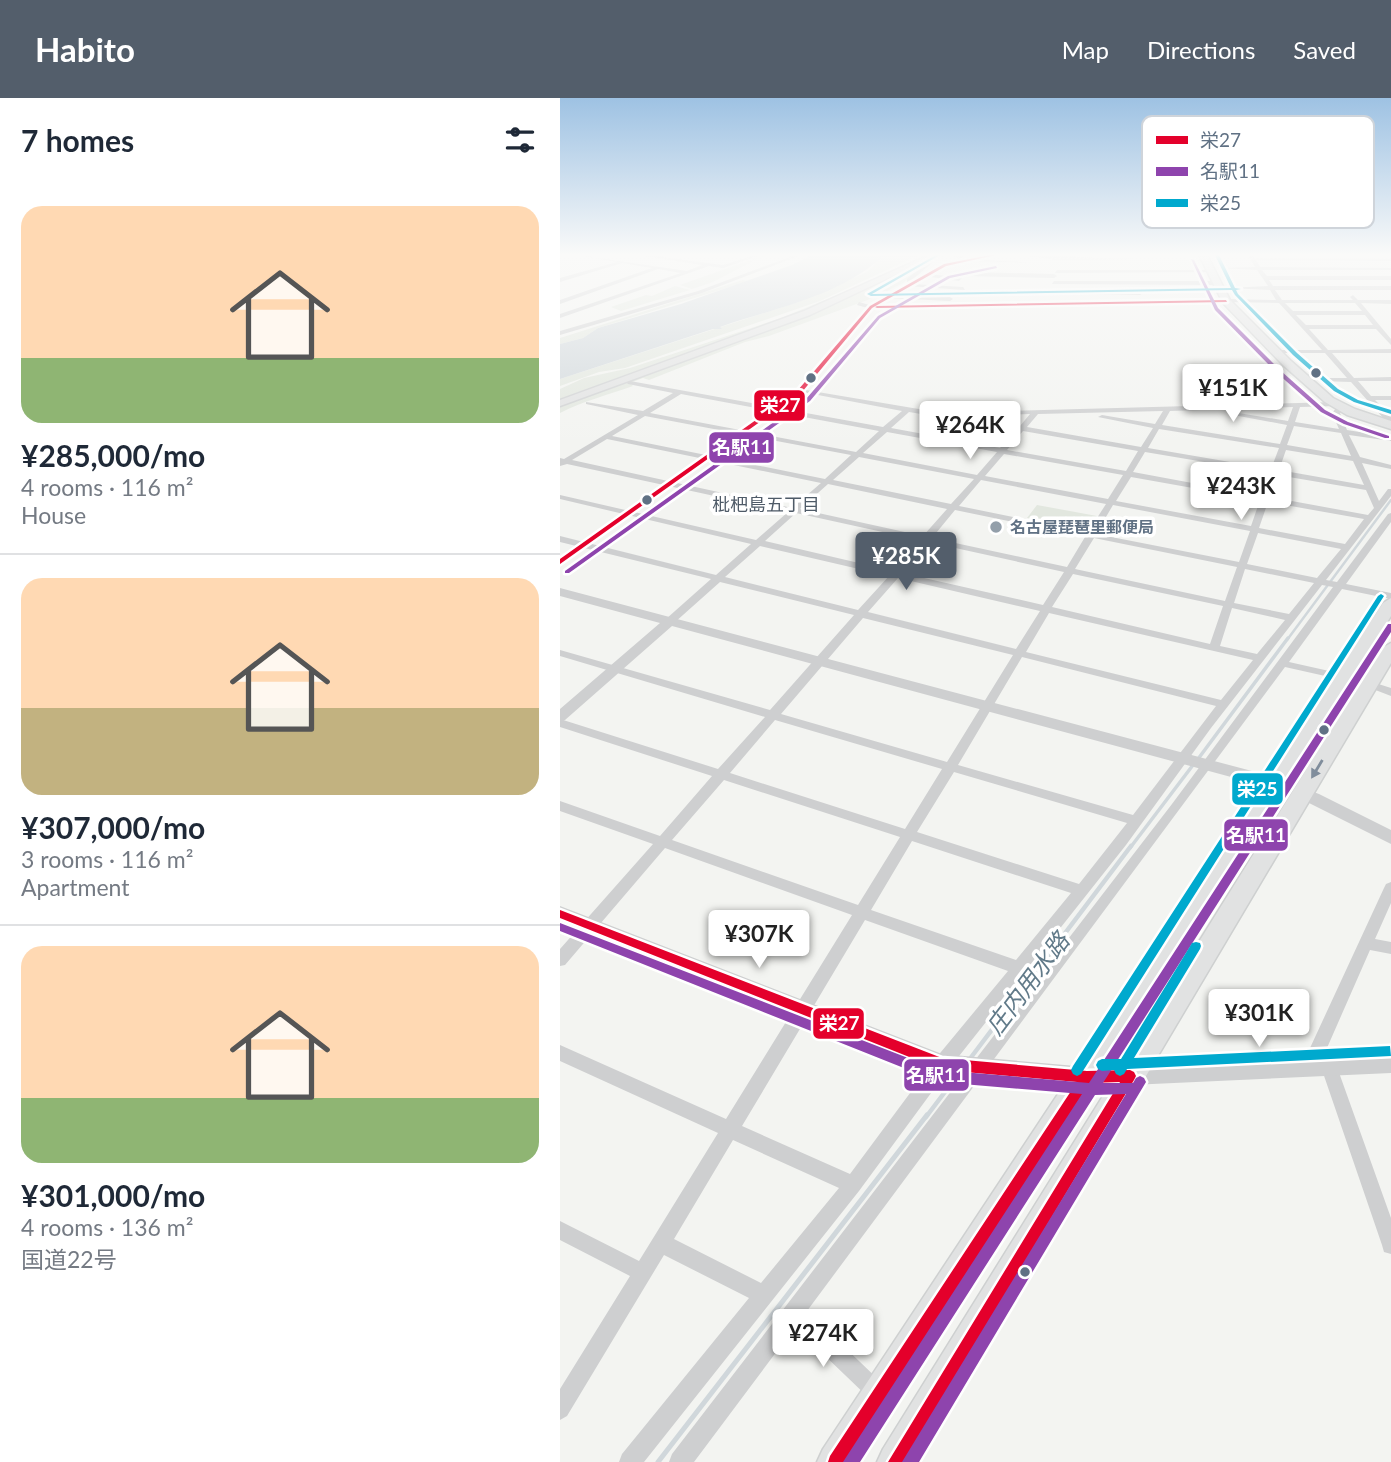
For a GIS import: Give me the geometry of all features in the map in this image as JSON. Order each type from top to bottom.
[{"type":"highway","points":[[1243,319],[1275,352],[1338,405],[1390,420]]},
{"type":"highway","points":[[1256,319],[1288,351],[1353,404],[1390,420]]},
{"type":"highway","points":[[836,1462],[1391,603]]},
{"type":"highway","points":[[896,1462],[1391,648]]},
{"type":"main road","points":[[560,403],[629,375],[792,319]]},
{"type":"street","points":[[560,329],[597,319]]},
{"type":"street","points":[[560,329],[599,319]]},
{"type":"street","points":[[560,562],[800,391],[861,319]]},
{"type":"street","points":[[1296,319],[1390,420]]},
{"type":"street","points":[[1371,319],[1391,343]]},
{"type":"street","points":[[1304,327],[1378,327]]},
{"type":"street","points":[[1275,352],[1391,351]]},
{"type":"street","points":[[1322,380],[1391,379]]},
{"type":"street","points":[[630,383],[1265,499],[1383,516]]},
{"type":"street","points":[[800,391],[1368,488]]},
{"type":"street","points":[[562,462],[678,393]]},
{"type":"street","points":[[1370,398],[1391,398]]},
{"type":"street","points":[[589,403],[1346,547]]},
{"type":"street","points":[[939,414],[1338,405],[1336,413],[1383,516]]},
{"type":"street","points":[[1214,647],[1297,406]]},
{"type":"street","points":[[560,717],[908,409]]},
{"type":"street","points":[[1212,409],[1391,439]]},
{"type":"street","points":[[560,1409],[1167,410]]},
{"type":"street","points":[[560,960],[1036,412]]},
{"type":"street","points":[[1069,412],[1356,458],[1391,467]]},
{"type":"street","points":[[607,436],[1391,596]]},
{"type":"street","points":[[562,462],[1291,618]]},
{"type":"street","points":[[631,1462],[853,1185],[944,1064],[1136,821],[1195,762],[1281,663],[1330,583],[1383,516],[1391,491]]},
{"type":"street","points":[[560,497],[1259,658]]},
{"type":"street","points":[[680,1462],[795,1313],[976,1068],[1195,762],[1223,704],[1291,618],[1330,583],[1346,547],[1383,516]]},
{"type":"street","points":[[560,539],[1223,704]]},
{"type":"street","points":[[560,592],[1274,784],[1301,794],[1391,838]]},
{"type":"street","points":[[560,653],[1136,821]]},
{"type":"street","points":[[1281,663],[1343,677]]},
{"type":"street","points":[[1368,684],[1391,692]]},
{"type":"street","points":[[560,723],[1081,890]]},
{"type":"street","points":[[560,806],[1019,968]]},
{"type":"street","points":[[1391,888],[1366,943],[1320,1067],[1391,1244]]},
{"type":"street","points":[[560,914],[944,1064],[1087,1077],[1391,1063]]},
{"type":"street","points":[[1366,943],[1391,948]]},
{"type":"street","points":[[560,1054],[853,1185]]},
{"type":"street","points":[[560,1230],[643,1273]]},
{"type":"street","points":[[662,1243],[764,1295]]},
{"type":"street","points":[[795,1313],[879,1395]]},
{"type":"shaded area","points":[[628,319],[598,328],[583,338],[560,344],[560,338]]},
{"type":"shaded area","points":[[630,319],[746,319],[720,327],[722,329],[713,329],[560,379],[560,344],[583,338],[598,328]]},
{"type":"shaded area","points":[[747,319],[769,319],[625,368],[599,372],[560,386],[560,379]]},
{"type":"shaded area","points":[[779,319],[786,319],[560,401],[560,389],[584,378],[630,368]]},
{"type":"shaded area","points":[[796,319],[816,319],[745,342],[649,380],[643,378],[630,383],[633,386],[560,413],[560,405]]},
{"type":"shaded area","points":[[1037,505],[1097,516],[1089,529],[1027,518]]},
{"type":"waterway","name":"庄内用水路","points":[[1287,640],[1391,500]]},
{"type":"waterway","name":"庄内用水路","points":[[1198,759],[1288,638]]},
{"type":"waterway","name":"庄内用水路","points":[[1130,848],[1193,765]]},
{"type":"waterway","name":"庄内用水路","points":[[969,1060],[1131,846]]},
{"type":"waterway","name":"庄内用水路","points":[[926,1117],[960,1072]]},
{"type":"waterway","name":"庄内用水路","points":[[658,1462],[927,1115]]},
{"type":"transit line","name":"栄27","points":[[560,562],[800,391],[861,319]]},
{"type":"transit line","name":"名駅11","points":[[567,572],[808,400],[878,319]]},
{"type":"transit line","name":"名駅11","points":[[1226,319],[1323,411],[1346,423],[1387,437]]},
{"type":"transit line","name":"栄25","points":[[1260,319],[1336,390],[1356,401],[1391,412]]},
{"type":"transit line","name":"栄25","points":[[1077,1070],[1381,596]]},
{"type":"transit line","name":"名駅11","points":[[851,1462],[1391,626]]},
{"type":"transit line","name":"栄27","points":[[560,914],[942,1064],[1087,1077],[1130,1076]]},
{"type":"transit line","name":"名駅11","points":[[560,927],[939,1076],[1086,1089],[1130,1088]]},
{"type":"transit line","name":"栄25","points":[[1120,1070],[1196,946]]},
{"type":"transit line","name":"栄25","points":[[1102,1065],[1390,1051]]},
{"type":"transit line","name":"栄27","points":[[896,1462],[1130,1076]]},
{"type":"transit line","name":"栄27","points":[[836,1462],[1087,1077]]},
{"type":"transit line","name":"名駅11","points":[[910,1462],[1140,1082]]},
{"type":"place","name":"名古屋琵琶里郵便局","points":[[996,527]]},
{"type":"district","name":"枇杷島五丁目","points":[[766,505]]}]
